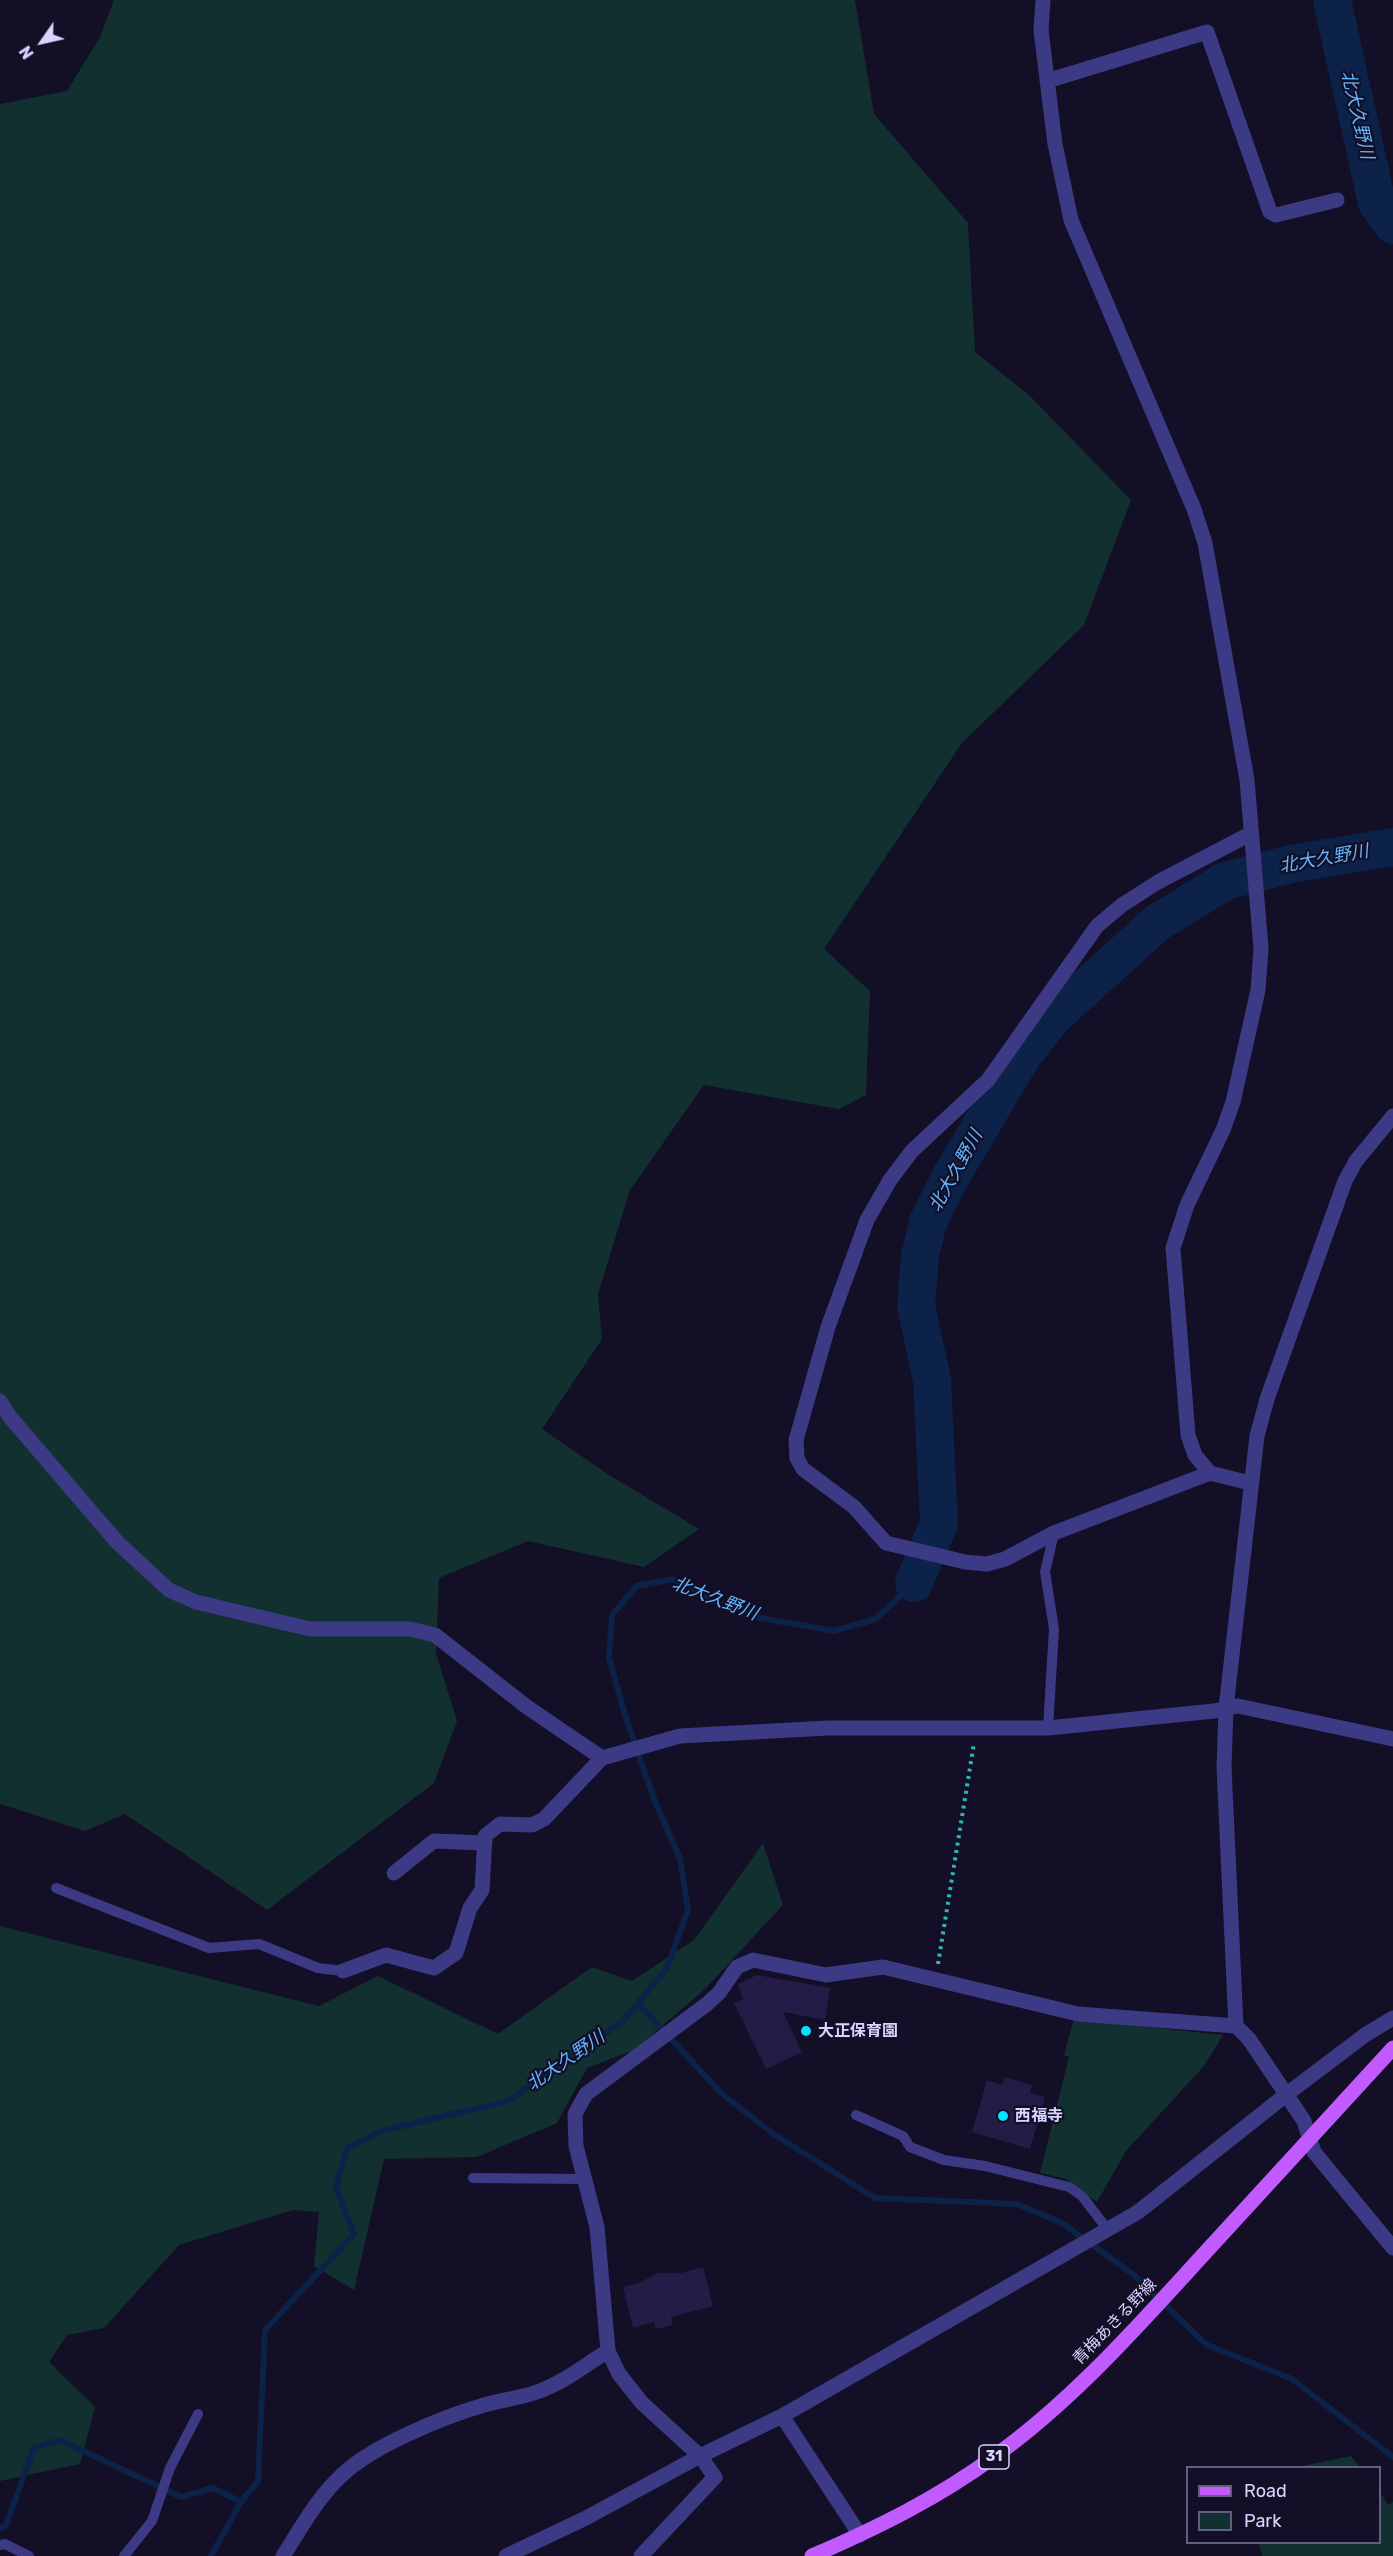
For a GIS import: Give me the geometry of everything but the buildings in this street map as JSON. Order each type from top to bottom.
[{"type":"main road","name":"青梅あきる野線","points":[[812,2556],[860,2535],[927,2500],[997,2455],[1064,2399],[1147,2316],[1393,2048]]},
{"type":"street","points":[[1043,0],[1041,30],[1055,144],[1071,220],[1194,509],[1205,543],[1247,780],[1250,840],[1261,948],[1258,990],[1233,1102],[1223,1131],[1187,1205],[1173,1248],[1188,1435],[1195,1455],[1210,1473]]},
{"type":"street","points":[[1047,81],[1207,32],[1270,212],[1276,214],[1337,200]]},
{"type":"street","points":[[1250,840],[1158,882],[1122,905],[1097,927],[988,1080],[912,1150],[890,1180],[867,1220],[828,1327],[800,1419],[796,1440],[797,1458],[803,1469],[854,1507],[886,1543],[899,1548],[965,1562],[987,1564],[1005,1559],[1054,1533],[1210,1473],[1250,1483]]},
{"type":"street","points":[[1236,2026],[1224,1767],[1226,1708],[1257,1436],[1267,1399],[1336,1202],[1356,1161],[1393,1116]]},
{"type":"street","points":[[0,1401],[10,1417],[117,1542],[169,1590],[196,1602],[310,1629],[410,1629],[435,1635],[526,1707],[602,1758]]},
{"type":"street","points":[[343,1971],[386,1955],[434,1968],[456,1953],[470,1908],[482,1890],[485,1836],[500,1824],[532,1826],[544,1819],[602,1758],[680,1737],[828,1728],[977,1726],[1048,1728],[1214,1711],[1238,1706],[1393,1739]]},
{"type":"street","points":[[394,1873],[434,1841],[485,1843]]},
{"type":"street","points":[[641,2556],[715,2477],[700,2456],[642,2403],[619,2374],[608,2351],[597,2227],[576,2146],[574,2114],[586,2094],[707,2004],[719,1993],[737,1966],[753,1960],[826,1975],[883,1967],[1078,2014],[1236,2026],[1249,2039],[1304,2121],[1314,2152],[1393,2248]]},
{"type":"street","points":[[506,2556],[586,2518],[700,2456],[782,2416],[1108,2230],[1162,2195],[1365,2034],[1393,2018]]},
{"type":"street","points":[[283,2556],[321,2498],[343,2474],[369,2455],[413,2433],[482,2405],[552,2385],[608,2351]]},
{"type":"street","points":[[782,2416],[860,2535]]},
{"type":"lane","points":[[1048,1728],[1054,1629],[1045,1572],[1054,1533]]},
{"type":"lane","points":[[56,1888],[209,1948],[259,1944],[318,1968],[343,1971]]},
{"type":"lane","points":[[856,2115],[903,2136],[910,2147],[944,2160],[985,2166],[1069,2187],[1082,2196],[1108,2230]]},
{"type":"lane","points":[[473,2178],[585,2179]]},
{"type":"lane","points":[[124,2556],[152,2521],[167,2477],[198,2414]]},
{"type":"lane","points":[[0,2545],[5,2544],[29,2556]]},
{"type":"path","points":[[935,1979],[977,1726]]},
{"type":"green space","points":[[114,0],[855,0],[874,114],[968,223],[975,352],[1029,395],[1131,500],[1084,625],[962,743],[824,949],[870,991],[866,1095],[839,1109],[704,1085],[630,1190],[598,1294],[602,1339],[542,1429],[606,1473],[699,1529],[644,1567],[528,1541],[439,1578],[436,1653],[457,1721],[434,1783],[267,1910],[125,1814],[85,1831],[0,1804],[0,104],[67,91],[100,37]]},
{"type":"green space","points":[[763,1843],[783,1905],[704,1990],[634,2050],[587,2068],[557,2123],[477,2157],[384,2159],[354,2290],[314,2266],[319,2212],[293,2210],[179,2245],[104,2328],[67,2335],[49,2362],[95,2407],[80,2464],[0,2481],[0,1926],[319,2006],[378,1976],[498,2034],[592,1967],[632,1981],[694,1940]]},
{"type":"green space","points":[[1074,2019],[1223,2035],[1204,2066],[1126,2151],[1097,2202],[1066,2179],[1040,2173],[1069,2057],[1064,2055]]},
{"type":"green space","points":[[1351,2456],[1359,2466],[1302,2466]]},
{"type":"green space","points":[[1381,2494],[1388,2505],[1393,2502],[1393,2556],[1262,2556],[1259,2544],[1381,2544]]},
{"type":"waterway","name":"北大久野川","points":[[1332,0],[1377,203],[1393,225]]},
{"type":"waterway","name":"北大久野川","points":[[914,1583],[939,1523],[932,1380],[916,1306],[920,1256],[928,1222],[951,1176],[1021,1058],[1051,1019],[1157,923],[1225,881],[1291,864],[1393,847]]},
{"type":"waterway","name":"北大久野川","points":[[211,2556],[241,2502],[258,2481],[265,2330],[354,2234],[336,2188],[347,2148],[381,2131],[508,2101],[624,2020],[667,1968],[688,1910],[680,1859],[654,1799],[625,1715],[609,1658],[612,1615],[637,1586],[673,1579],[706,1598],[760,1618],[834,1631],[876,1619],[914,1583]]},
{"type":"waterway","points":[[638,2003],[721,2093],[775,2135],[875,2198],[1017,2204],[1062,2223],[1134,2275],[1207,2345],[1292,2379],[1393,2457]]},
{"type":"waterway","points":[[0,2528],[6,2525],[34,2448],[60,2440],[181,2497],[213,2488],[241,2502]]},
{"type":"place","name":"大正保育園","points":[[806,2031]]},
{"type":"place","name":"西福寺","points":[[1003,2116]]}]
